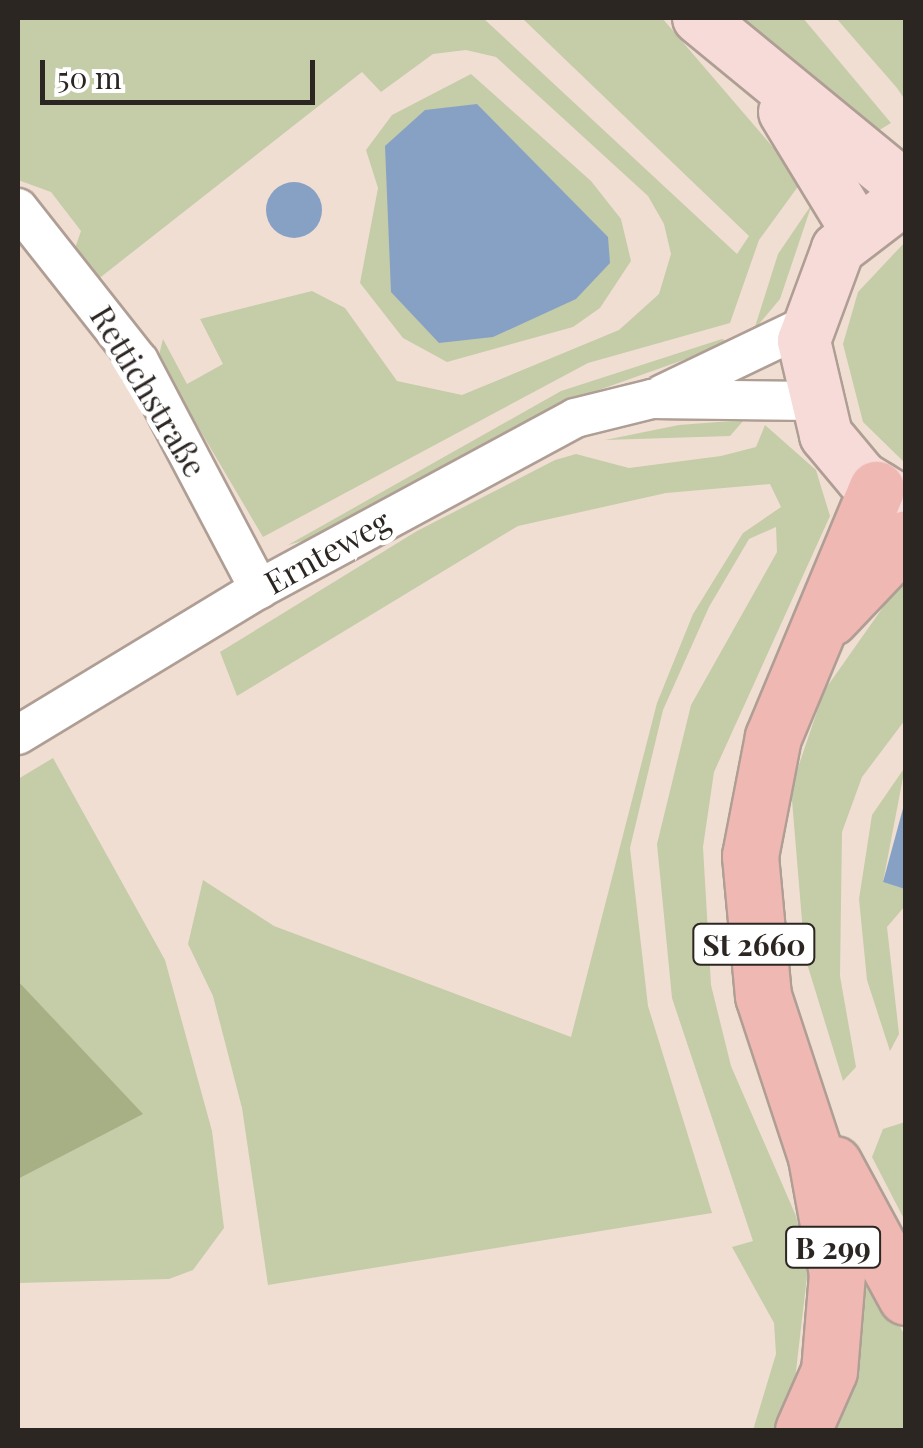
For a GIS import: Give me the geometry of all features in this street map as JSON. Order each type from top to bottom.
[{"type":"main road","points":[[699,18],[759,74],[906,188]]},
{"type":"main road","points":[[759,74],[856,229]]},
{"type":"main road","points":[[828,620],[890,497],[838,451],[811,402],[805,326],[819,281],[856,229],[906,198]]},
{"type":"main road","points":[[828,620],[906,538]]},
{"type":"main road","name":"St 2660","points":[[828,620],[773,737],[750,856],[756,961],[784,1063],[906,1297]]},
{"type":"main road","name":"B 299","points":[[784,1063],[822,1182],[839,1305],[829,1371],[802,1430]]},
{"type":"main road","name":"St 2660","points":[[854,1202],[906,1263]]},
{"type":"street","name":"Rettichstraße","points":[[18,208],[139,361],[260,589]]},
{"type":"street","name":"Ernteweg","points":[[18,735],[260,589],[536,437],[652,399],[805,326]]},
{"type":"street","name":"Ernteweg","points":[[652,399],[811,402]]},
{"type":"green space","points":[[18,18],[483,18],[737,254],[749,236],[522,18],[662,18],[802,181],[759,240],[730,323],[588,363],[263,537],[158,359],[163,339],[187,384],[223,364],[200,319],[312,291],[345,308],[397,381],[462,395],[619,330],[659,294],[671,254],[664,224],[648,196],[496,57],[466,50],[433,54],[381,92],[362,72],[97,280],[74,251],[81,231],[51,192],[18,180]]},
{"type":"green space","points":[[735,18],[803,18],[891,123],[876,132]]},
{"type":"green space","points":[[836,18],[905,18],[905,100],[897,88]]},
{"type":"green space","points":[[471,74],[591,181],[621,219],[631,261],[600,308],[573,327],[447,362],[403,338],[360,283],[378,188],[366,150],[392,115]]},
{"type":"green space","points":[[812,204],[780,299],[754,330],[778,254]]},
{"type":"green space","points":[[905,242],[905,463],[863,422],[843,344],[858,292]]},
{"type":"green space","points":[[722,339],[731,343],[568,401],[327,534],[288,545],[561,391]]},
{"type":"green space","points":[[744,420],[730,436],[605,440],[679,425]]},
{"type":"green space","points":[[765,425],[816,470],[830,516],[714,772],[703,847],[711,985],[731,1066],[796,1216],[808,1268],[794,1388],[773,1430],[753,1430],[776,1354],[774,1323],[732,1247],[753,1241],[672,998],[657,844],[691,705],[777,552],[776,527],[749,539],[709,607],[663,710],[630,848],[648,1006],[712,1213],[268,1285],[242,1108],[213,996],[188,944],[203,880],[274,926],[571,1037],[657,703],[693,614],[743,533],[781,507],[770,484],[666,493],[518,526],[237,696],[220,652],[417,531],[555,460],[576,454],[629,468],[721,456],[756,447]]},
{"type":"green space","points":[[905,576],[905,720],[862,777],[842,832],[840,976],[856,1067],[843,1081],[805,957],[791,788],[824,691]]},
{"type":"green space","points":[[53,758],[165,960],[212,1131],[224,1228],[193,1270],[169,1279],[18,1283],[18,1179],[142,1114],[18,981],[18,779]]},
{"type":"green space","points":[[905,767],[883,882],[906,889],[905,906],[887,927],[899,1034],[890,1051],[867,980],[859,899],[872,815]]},
{"type":"green space","points":[[18,981],[143,1114],[18,1179]]},
{"type":"green space","points":[[905,1122],[906,1221],[872,1157],[883,1129]]},
{"type":"green space","points":[[853,1273],[873,1274],[905,1336],[903,1430],[828,1430]]},
{"type":"water","points":[[477,104],[608,237],[610,263],[576,299],[493,337],[439,343],[391,292],[385,146],[425,110]]},
{"type":"water","points":[[294,182],[314,190],[322,210],[314,230],[294,238],[274,230],[266,210],[274,190]]},
{"type":"water","points":[[905,801],[905,889],[883,882]]}]
